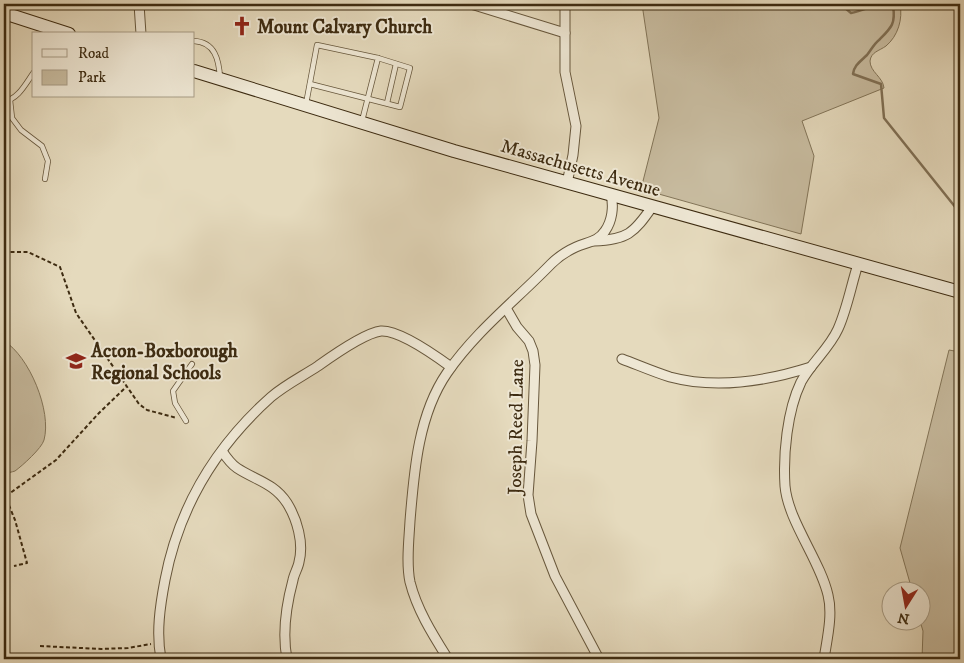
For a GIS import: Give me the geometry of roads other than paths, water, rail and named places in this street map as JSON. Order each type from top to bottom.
[{"type":"main road","points":[[4,13],[61,32]]},
{"type":"main road","name":"Massachusetts Avenue","points":[[195,71],[567,183],[960,292]]},
{"type":"street","points":[[139,4],[141,32]]},
{"type":"street","points":[[470,4],[565,33]]},
{"type":"street","points":[[565,4],[565,72],[576,126],[573,155],[567,183]]},
{"type":"street","points":[[594,241],[605,232],[612,213],[613,201],[611,195]]},
{"type":"street","points":[[448,659],[417,604],[410,580],[408,552],[413,487],[419,446],[433,399],[451,367],[465,348],[555,260],[578,246],[594,241],[620,239],[632,232],[652,207]]},
{"type":"street","points":[[824,659],[830,609],[829,597],[790,505],[784,463],[791,416],[802,382],[811,367],[831,342],[838,329],[858,264]]},
{"type":"street","name":"Joseph Reed Lane","points":[[506,308],[517,327],[529,341],[535,365],[528,495],[531,514],[554,576],[599,659]]},
{"type":"street","points":[[161,659],[158,625],[162,594],[177,531],[189,502],[205,474],[229,440],[272,396],[355,342],[380,331],[399,335],[411,341],[451,367]]},
{"type":"street","points":[[622,359],[670,377],[715,383],[763,378],[811,367]]},
{"type":"street","points":[[222,451],[237,468],[264,481],[279,493],[287,503],[297,527],[301,548],[284,626],[284,645],[287,659]]},
{"type":"lane","points":[[195,41],[201,41],[209,45],[214,51],[218,59],[220,79]]},
{"type":"lane","points":[[306,106],[310,84],[317,46],[378,58],[410,68],[400,107],[310,84]]},
{"type":"lane","points":[[362,123],[378,58]]},
{"type":"lane","points":[[387,103],[396,64]]},
{"type":"lane","points":[[4,101],[10,100],[20,91],[32,75]]},
{"type":"lane","points":[[10,100],[12,118],[21,130],[42,146],[48,161],[45,179]]},
{"type":"lane","points":[[186,421],[175,403],[174,391],[192,364]]},
{"type":"waterway","points":[[843,4],[851,13],[884,4]]},
{"type":"waterway","points":[[886,4],[893,6],[894,17],[892,25],[856,66],[853,74],[881,84],[884,118],[960,213]]},
{"type":"place","name":"Mount Calvary Church","points":[[242,26]]},
{"type":"place","name":"Acton-Boxborough Regional Schools","points":[[76,361]]}]
